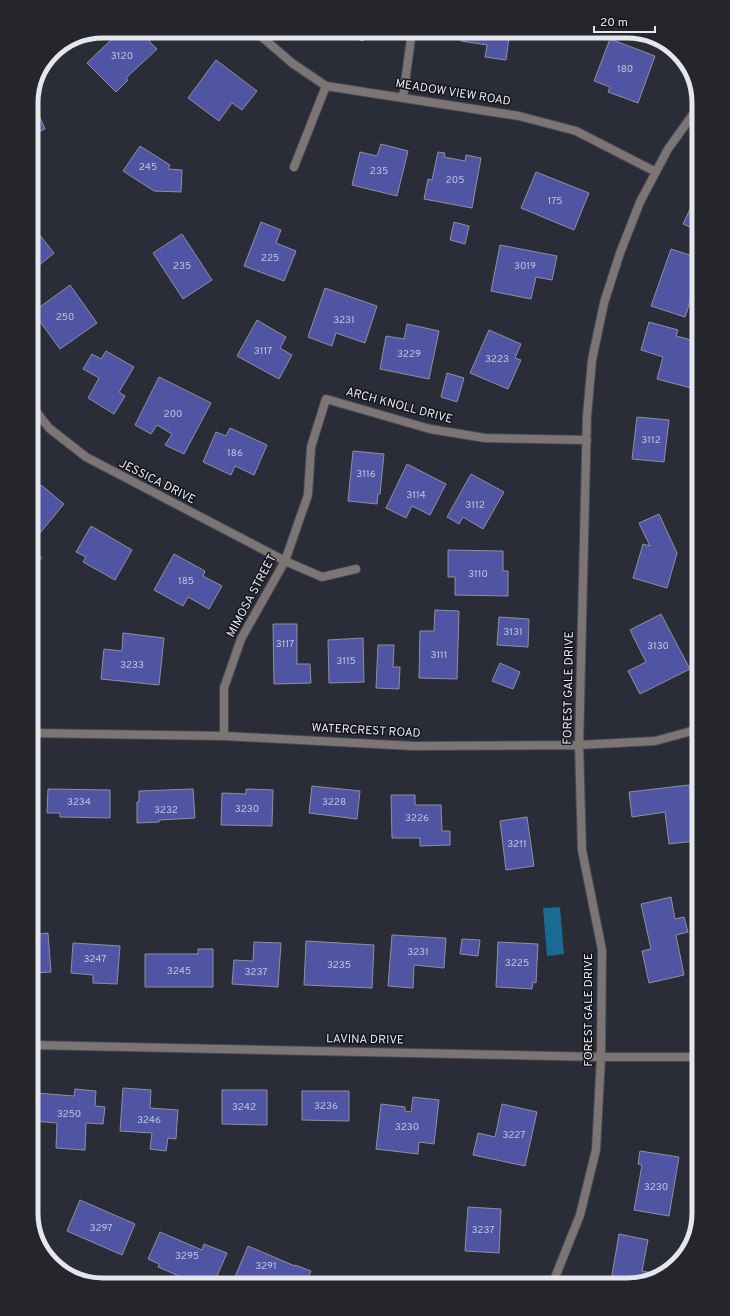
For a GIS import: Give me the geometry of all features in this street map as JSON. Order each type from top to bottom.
[{"type":"street","name":"MEADOW VIEW ROAD","points":[[263,38],[292,63],[326,86],[519,116],[576,131],[656,172]]},
{"type":"street","points":[[403,97],[411,38]]},
{"type":"street","points":[[294,167],[326,86]]},
{"type":"street","name":"FOREST GALE DRIVE","points":[[555,1278],[580,1215],[596,1150],[601,1057],[602,950],[582,850],[579,745],[587,440],[592,360],[604,303],[620,253],[634,217],[668,149],[692,116]]},
{"type":"street","name":"ARCH KNOLL DRIVE","points":[[326,399],[430,429],[484,438],[587,440]]},
{"type":"street","name":"MIMOSA STREET","points":[[224,736],[224,688],[241,639],[286,561],[308,495],[311,448],[326,399]]},
{"type":"street","name":"JESSICA DRIVE","points":[[38,414],[49,428],[86,457],[286,561],[322,577],[356,569]]},
{"type":"street","name":"WATERCREST ROAD","points":[[38,733],[224,736],[413,746],[579,745],[655,741],[692,731]]},
{"type":"street","name":"LAVINA DRIVE","points":[[38,1046],[601,1057],[692,1057]]},
{"type":"water","points":[[38,553],[43,558],[38,563]]},
{"type":"water","points":[[560,907],[564,954],[547,956],[543,908]]},
{"type":"building","points":[[113,38],[153,38],[149,41],[157,49],[126,78],[128,80],[116,92],[87,63]]},
{"type":"building","points":[[354,38],[364,38],[363,41]]},
{"type":"building","points":[[461,38],[509,38],[506,60],[485,57],[487,45],[461,41]]},
{"type":"building","points":[[610,39],[655,56],[638,103],[608,92],[610,87],[594,81]]},
{"type":"building","points":[[216,60],[257,91],[242,110],[232,103],[219,121],[188,98]]},
{"type":"building","points":[[38,113],[45,129],[38,132]]},
{"type":"building","points":[[381,144],[408,151],[397,196],[352,185],[360,152],[377,156]]},
{"type":"building","points":[[140,146],[170,165],[168,169],[182,170],[181,192],[154,191],[123,171]]},
{"type":"building","points":[[438,152],[445,153],[444,157],[465,161],[466,155],[481,158],[472,208],[424,199],[428,179],[432,180]]},
{"type":"building","points":[[536,172],[589,193],[574,230],[521,208]]},
{"type":"building","points":[[692,205],[692,228],[683,224]]},
{"type":"building","points":[[261,222],[281,230],[276,243],[296,251],[284,281],[244,266]]},
{"type":"building","points":[[454,222],[469,226],[465,244],[450,240]]},
{"type":"building","points":[[38,233],[54,253],[38,266]]},
{"type":"building","points":[[182,234],[212,280],[183,299],[153,253]]},
{"type":"building","points":[[500,245],[557,256],[552,280],[536,277],[531,299],[491,291]]},
{"type":"building","points":[[671,249],[692,256],[692,296],[685,317],[651,306]]},
{"type":"building","points":[[70,285],[97,323],[60,349],[38,319],[38,308]]},
{"type":"building","points":[[325,288],[377,306],[365,343],[336,333],[332,346],[308,337]]},
{"type":"building","points":[[257,320],[286,337],[280,348],[292,355],[279,379],[237,356]]},
{"type":"building","points":[[649,322],[678,330],[676,336],[692,340],[691,388],[657,379],[663,357],[641,350]]},
{"type":"building","points":[[407,324],[439,331],[429,379],[380,369],[386,336],[404,339]]},
{"type":"building","points":[[489,330],[521,344],[515,358],[521,360],[508,389],[470,373]]},
{"type":"building","points":[[106,351],[134,367],[119,392],[125,396],[114,414],[88,398],[99,378],[83,369],[92,354],[101,359]]},
{"type":"building","points":[[447,373],[464,378],[457,402],[441,397]]},
{"type":"building","points":[[159,377],[211,403],[184,454],[165,445],[172,434],[157,425],[151,434],[135,425]]},
{"type":"building","points":[[637,417],[669,420],[664,462],[632,459]]},
{"type":"building","points":[[230,428],[267,445],[254,475],[235,466],[231,475],[203,462],[216,432],[226,436]]},
{"type":"building","points":[[353,451],[384,454],[380,494],[378,494],[377,504],[348,501]]},
{"type":"building","points":[[407,464],[446,484],[430,515],[412,506],[406,518],[386,508]]},
{"type":"building","points":[[471,474],[504,492],[483,529],[463,517],[459,524],[447,517]]},
{"type":"building","points":[[41,485],[64,504],[40,533],[38,531],[38,488]]},
{"type":"building","points":[[659,514],[677,553],[667,588],[633,578],[643,544],[650,546],[639,523]]},
{"type":"building","points":[[91,526],[132,550],[115,580],[83,562],[86,557],[76,552]]},
{"type":"building","points":[[448,550],[503,551],[503,571],[508,571],[508,596],[455,595],[455,577],[448,577]]},
{"type":"building","points":[[174,554],[205,571],[203,576],[222,586],[209,609],[188,597],[183,606],[154,590]]},
{"type":"building","points":[[435,610],[459,611],[457,679],[419,678],[420,631],[434,631]]},
{"type":"building","points":[[661,614],[690,669],[640,694],[628,671],[646,662],[630,630]]},
{"type":"building","points":[[499,617],[529,619],[528,647],[497,645]]},
{"type":"building","points":[[273,624],[297,624],[297,664],[310,664],[311,683],[274,684]]},
{"type":"building","points":[[123,633],[164,638],[159,685],[101,679],[104,649],[122,651]]},
{"type":"building","points":[[363,638],[364,682],[329,683],[328,640]]},
{"type":"building","points":[[378,645],[394,645],[393,667],[400,667],[399,689],[376,688]]},
{"type":"building","points":[[500,663],[520,672],[513,689],[492,681]]},
{"type":"building","points":[[689,785],[692,809],[692,841],[669,844],[665,812],[632,817],[629,792]]},
{"type":"building","points":[[312,786],[360,791],[357,819],[309,813]]},
{"type":"building","points":[[48,789],[110,790],[110,818],[60,817],[60,813],[47,813]]},
{"type":"building","points":[[193,789],[195,818],[137,823],[137,802],[139,802],[139,791]]},
{"type":"building","points":[[246,789],[273,790],[272,826],[221,825],[222,793],[246,794]]},
{"type":"building","points":[[391,795],[415,795],[415,805],[441,805],[442,831],[450,831],[450,845],[420,846],[420,838],[392,838]]},
{"type":"building","points":[[527,817],[534,866],[506,870],[500,821]]},
{"type":"building","points":[[671,897],[675,919],[684,917],[688,932],[676,935],[684,975],[649,983],[642,951],[651,949],[641,904]]},
{"type":"building","points":[[48,933],[51,972],[38,973],[38,934]]},
{"type":"building","points":[[392,935],[446,938],[444,968],[414,965],[413,988],[388,986]]},
{"type":"building","points":[[462,939],[480,940],[478,956],[460,954]]},
{"type":"building","points":[[306,941],[374,945],[372,988],[304,985]]},
{"type":"building","points":[[254,942],[281,943],[278,987],[232,984],[234,960],[253,961]]},
{"type":"building","points":[[498,942],[538,944],[536,983],[533,982],[532,989],[496,987]]},
{"type":"building","points":[[73,943],[120,946],[117,984],[93,983],[93,975],[71,973]]},
{"type":"building","points":[[198,949],[213,949],[213,987],[145,987],[145,954],[198,954]]},
{"type":"building","points":[[123,1088],[151,1090],[150,1108],[178,1110],[176,1139],[168,1138],[166,1151],[150,1149],[152,1133],[120,1131]]},
{"type":"building","points":[[75,1089],[96,1091],[95,1106],[105,1107],[103,1124],[86,1123],[85,1150],[56,1148],[57,1123],[38,1121],[38,1093],[74,1096]]},
{"type":"building","points":[[222,1090],[267,1090],[267,1125],[222,1124]]},
{"type":"building","points":[[302,1091],[349,1091],[349,1121],[302,1120]]},
{"type":"building","points":[[413,1097],[439,1100],[434,1144],[419,1142],[418,1154],[376,1149],[381,1104],[405,1107],[405,1111],[411,1112]]},
{"type":"building","points":[[502,1104],[537,1112],[525,1166],[473,1155],[478,1133],[495,1137]]},
{"type":"building","points":[[640,1151],[679,1157],[669,1216],[634,1210],[642,1165],[638,1164]]},
{"type":"building","points":[[80,1200],[135,1224],[122,1255],[67,1231]]},
{"type":"building","points":[[468,1207],[501,1209],[499,1253],[465,1251]]},
{"type":"building","points":[[160,1232],[202,1250],[204,1244],[227,1253],[216,1278],[184,1278],[158,1267],[159,1264],[148,1259]]},
{"type":"building","points":[[619,1234],[648,1240],[642,1271],[652,1273],[639,1277],[612,1278]]},
{"type":"building","points":[[248,1246],[295,1266],[311,1271],[308,1278],[235,1278]]}]
